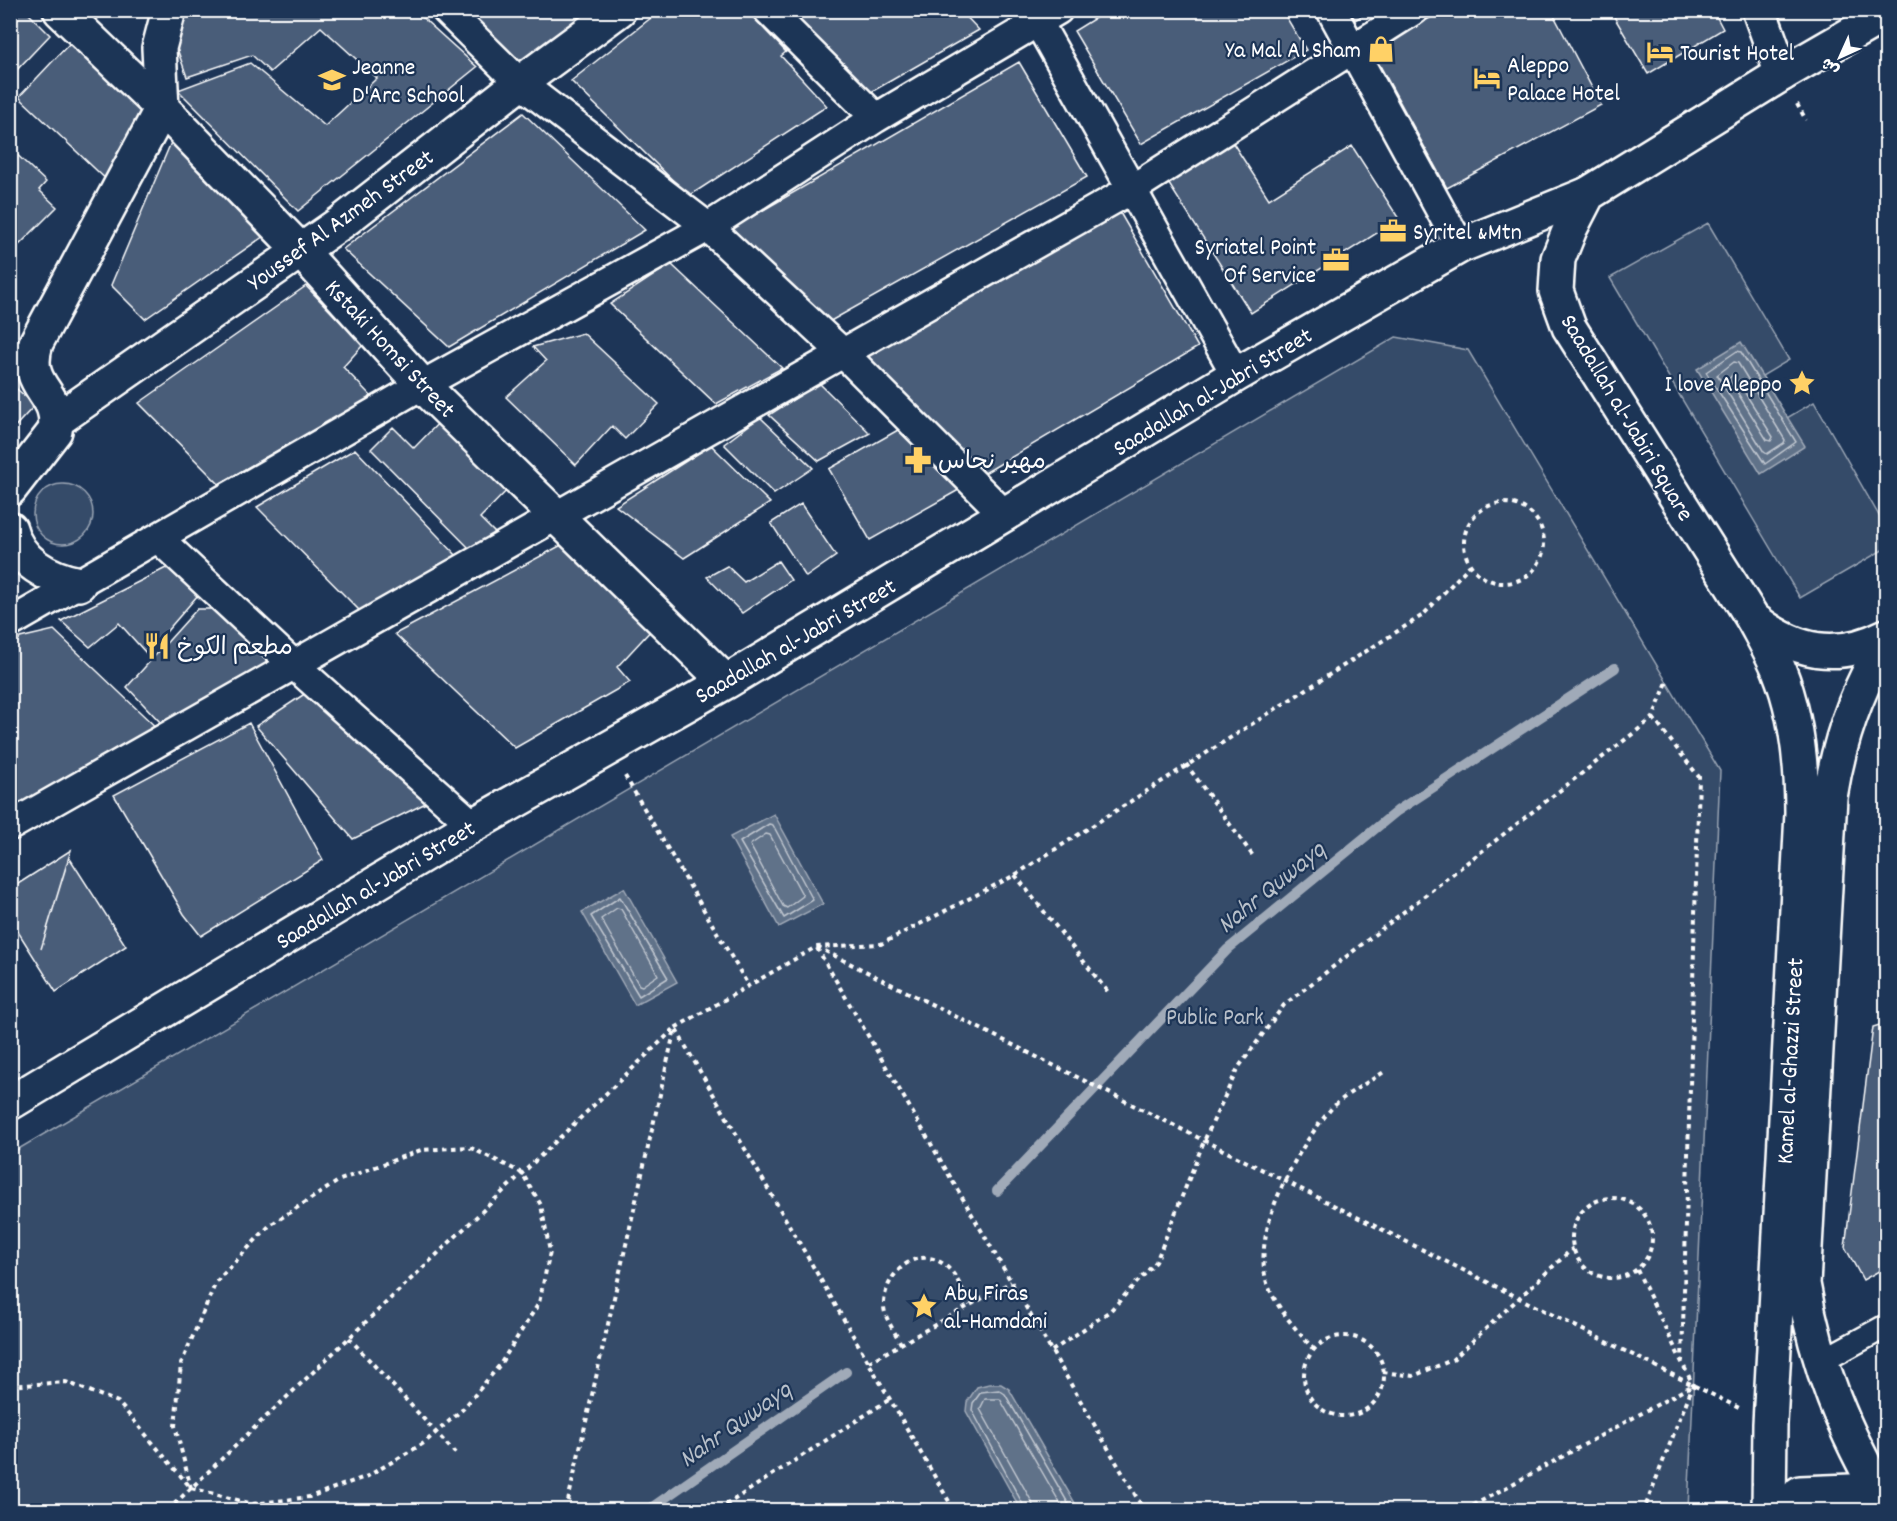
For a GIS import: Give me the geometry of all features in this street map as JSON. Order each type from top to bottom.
[{"type":"main road","name":"Kstaki Homsi Street","points":[[60,10],[162,108],[301,250],[422,385],[726,682]]},
{"type":"main road","points":[[10,489],[50,440],[56,421],[53,402],[21,361],[36,344],[162,108],[159,48],[169,10]]},
{"type":"main road","name":"Youssef Al Azmeh Street","points":[[56,421],[342,222],[520,83],[619,10]]},
{"type":"main road","points":[[1760,10],[1782,74]]},
{"type":"main road","points":[[1588,194],[1782,74],[1887,14]]},
{"type":"main road","name":"Saadallah al-Jabri Street","points":[[12,1098],[473,825],[726,682],[1006,516],[1236,375],[1460,246],[1588,194]]},
{"type":"main road","name":"Saadallah al-Jabiri Square","points":[[1588,194],[1570,229],[1558,260],[1556,291],[1569,327],[1753,620],[1773,635],[1788,642],[1821,651],[1845,651],[1870,644],[1887,636]]},
{"type":"main road","points":[[10,529],[23,555],[39,569],[58,580],[79,584]]},
{"type":"main road","name":"Kamel al-Ghazzi Street","points":[[1753,620],[1779,669],[1790,704],[1802,776],[1770,1424],[1769,1510]]},
{"type":"main road","name":"Kamel al-Ghazzi Street","points":[[1886,1504],[1854,1447],[1820,1362],[1803,1284],[1830,797],[1845,727],[1857,694],[1887,642]]},
{"type":"main road","points":[[1788,1510],[1800,1493],[1830,1490],[1851,1491],[1886,1504]]},
{"type":"street","points":[[446,10],[520,83],[708,226],[844,354],[1006,516]]},
{"type":"street","points":[[768,10],[876,118]]},
{"type":"street","points":[[1331,10],[1354,48],[1460,246]]},
{"type":"street","points":[[10,826],[1132,189],[1413,10]]},
{"type":"street","points":[[10,623],[422,385],[708,226],[1040,14],[1132,189],[1236,375]]},
{"type":"street","points":[[159,538],[294,665],[473,825]]},
{"type":"street","points":[[1820,1362],[1887,1326]]},
{"type":"path","points":[[1508,504],[1520,507],[1532,515],[1540,526],[1544,539],[1543,552],[1529,575],[1516,582],[1490,581],[1470,565],[1464,540],[1467,528],[1474,517],[1484,509],[1508,504]]},
{"type":"path","points":[[168,1510],[675,1028],[816,947],[881,944],[1015,874],[1423,615],[1470,565]]},
{"type":"path","points":[[1052,1351],[1110,1311],[1156,1262],[1204,1141],[1238,1068],[1284,1005],[1653,718],[1668,682]]},
{"type":"path","points":[[1653,718],[1699,777],[1682,1361]]},
{"type":"path","points":[[608,747],[748,985]]},
{"type":"path","points":[[1186,764],[1253,856]]},
{"type":"path","points":[[1015,874],[1108,992]]},
{"type":"path","points":[[816,947],[1770,1424]]},
{"type":"path","points":[[816,947],[1144,1510]]},
{"type":"path","points":[[675,1028],[954,1510]]},
{"type":"path","points":[[566,1510],[675,1028]]},
{"type":"path","points":[[1314,1350],[1283,1315],[1267,1281],[1264,1243],[1283,1180],[1333,1107],[1384,1072]]},
{"type":"path","points":[[10,1386],[66,1382],[118,1402],[191,1488],[253,1504],[309,1497],[368,1476],[437,1433],[463,1409],[499,1366],[539,1303],[550,1252],[541,1205],[522,1173],[469,1147],[421,1150],[340,1180],[270,1225],[216,1282],[181,1364],[175,1426],[191,1488]]},
{"type":"path","points":[[1604,1199],[1629,1202],[1640,1210],[1648,1221],[1652,1233],[1646,1260],[1637,1270],[1625,1276],[1612,1278],[1598,1276],[1587,1269],[1574,1248],[1572,1235],[1575,1222],[1592,1204],[1604,1199]]},
{"type":"path","points":[[1383,1372],[1413,1376],[1452,1360],[1574,1248]]},
{"type":"path","points":[[902,1344],[884,1309],[885,1295],[892,1278],[902,1266],[915,1258],[933,1259],[945,1265],[955,1276],[970,1305]]},
{"type":"path","points":[[1637,1270],[1693,1385],[1644,1510]]},
{"type":"path","points":[[869,1362],[1011,1282]]},
{"type":"path","points":[[1348,1336],[1372,1348],[1380,1359],[1383,1372],[1383,1385],[1368,1408],[1356,1414],[1343,1416],[1330,1414],[1310,1398],[1305,1386],[1307,1361],[1314,1350],[1335,1337],[1348,1336]]},
{"type":"path","points":[[349,1338],[455,1453]]},
{"type":"path","points":[[1465,1510],[1693,1385]]},
{"type":"path","points":[[718,1510],[890,1399]]},
{"type":"green space","points":[[1708,223],[1789,360],[1762,376],[1787,418],[1814,402],[1886,528],[1886,548],[1800,598],[1610,278]]},
{"type":"green space","name":"Public Park","points":[[1396,337],[1468,350],[1720,771],[1688,1510],[11,1510],[10,1154]]},
{"type":"green space","points":[[63,484],[84,493],[93,514],[84,535],[63,544],[42,535],[33,514],[42,493]]},
{"type":"water","points":[[1741,342],[1805,446],[1761,474],[1697,369]]},
{"type":"water","points":[[774,814],[823,904],[779,927],[730,837]]},
{"type":"water","points":[[624,888],[677,982],[635,1005],[582,912]]},
{"type":"water","points":[[1001,1384],[1009,1389],[1079,1510],[1021,1510],[966,1411],[967,1402],[977,1387]]},
{"type":"building","points":[[10,10],[25,10],[50,35],[10,77]]},
{"type":"building","points":[[187,10],[414,10],[477,67],[298,211],[178,90],[250,63],[325,126],[377,78],[321,27],[270,72],[252,55],[187,77],[174,40]]},
{"type":"building","points":[[460,10],[602,10],[520,67]]},
{"type":"building","points":[[661,10],[746,10],[786,52],[781,56],[827,106],[689,196],[571,81]]},
{"type":"building","points":[[780,10],[960,10],[979,30],[866,95]]},
{"type":"building","points":[[1108,10],[1282,10],[1306,50],[1141,144],[1074,31]]},
{"type":"building","points":[[1349,10],[1372,10],[1355,20]]},
{"type":"building","name":"Aleppo Palace Hotel","points":[[1444,10],[1551,10],[1601,105],[1447,188],[1372,51]]},
{"type":"building","name":"Tourist Hotel","points":[[1610,10],[1713,10],[1723,29],[1648,74]]},
{"type":"building","points":[[70,43],[148,116],[111,184],[19,97]]},
{"type":"building","points":[[1019,62],[1087,177],[827,323],[729,230]]},
{"type":"building","points":[[523,113],[645,230],[449,347],[343,249]]},
{"type":"building","points":[[172,140],[267,234],[145,319],[111,285]]},
{"type":"building","points":[[1231,140],[1269,199],[1352,146],[1399,219],[1251,313],[1167,181]]},
{"type":"building","points":[[10,148],[46,182],[39,190],[57,207],[19,245],[10,237]]},
{"type":"building","points":[[1119,211],[1198,347],[983,474],[865,355]]},
{"type":"building","points":[[671,264],[782,368],[716,404],[610,304]]},
{"type":"building","points":[[306,286],[363,345],[343,367],[372,397],[219,484],[139,403]]},
{"type":"building","points":[[583,333],[659,404],[625,439],[612,426],[576,465],[506,397],[546,361],[533,347]]},
{"type":"building","points":[[10,383],[35,405],[10,432]]},
{"type":"building","points":[[819,383],[870,433],[819,461],[769,415]]},
{"type":"building","points":[[446,415],[514,483],[480,518],[496,534],[475,554],[371,449],[393,427],[414,448]]},
{"type":"building","points":[[760,417],[813,468],[774,494],[724,444]]},
{"type":"building","points":[[898,430],[964,487],[870,540],[829,469]]},
{"type":"building","points":[[711,445],[770,503],[684,558],[616,506]]},
{"type":"building","points":[[355,449],[459,558],[361,612],[257,507]]},
{"type":"building","points":[[801,504],[836,556],[806,577],[771,523]]},
{"type":"building","points":[[569,541],[655,626],[617,667],[630,682],[515,748],[395,634]]},
{"type":"building","points":[[778,561],[791,580],[742,613],[707,577],[727,566],[744,582]]},
{"type":"building","points":[[170,566],[198,595],[147,654],[119,623],[90,647],[61,621]]},
{"type":"building","points":[[197,609],[220,609],[275,662],[162,724],[127,687]]},
{"type":"building","points":[[54,630],[161,732],[10,824],[10,650],[20,638]]},
{"type":"building","points":[[306,693],[436,798],[353,839],[256,726]]},
{"type":"building","points":[[249,723],[323,860],[201,936],[184,914],[114,795]]},
{"type":"building","points":[[71,850],[41,949],[69,857],[126,946],[56,992],[10,919],[10,889]]},
{"type":"building","points":[[1886,1023],[1886,1267],[1863,1280],[1845,1247],[1873,1027]]},
{"type":"waterway","name":"Nahr Quwayq","points":[[997,1191],[1228,949],[1397,811],[1615,668]]},
{"type":"waterway","name":"Nahr Quwayq","points":[[648,1510],[846,1372]]},
{"type":"place","name":"Ya Mal Al Sham","points":[[1381,49]]},
{"type":"place","name":"Tourist Hotel","points":[[1660,52]]},
{"type":"place","name":"Aleppo Palace Hotel","points":[[1487,78]]},
{"type":"place","name":"Jeanne D'Arc School","points":[[332,80]]},
{"type":"place","name":"Syritel &Mtn","points":[[1393,231]]},
{"type":"place","name":"Syriatel Point Of Service","points":[[1336,260]]},
{"type":"place","name":"I love Aleppo","points":[[1802,383]]},
{"type":"place","name":"مهير نحاس","points":[[918,460]]},
{"type":"place","name":"مطعم الكوخ","points":[[157,646]]},
{"type":"place","name":"Abu Firas al-Hamdani","points":[[924,1306]]}]
